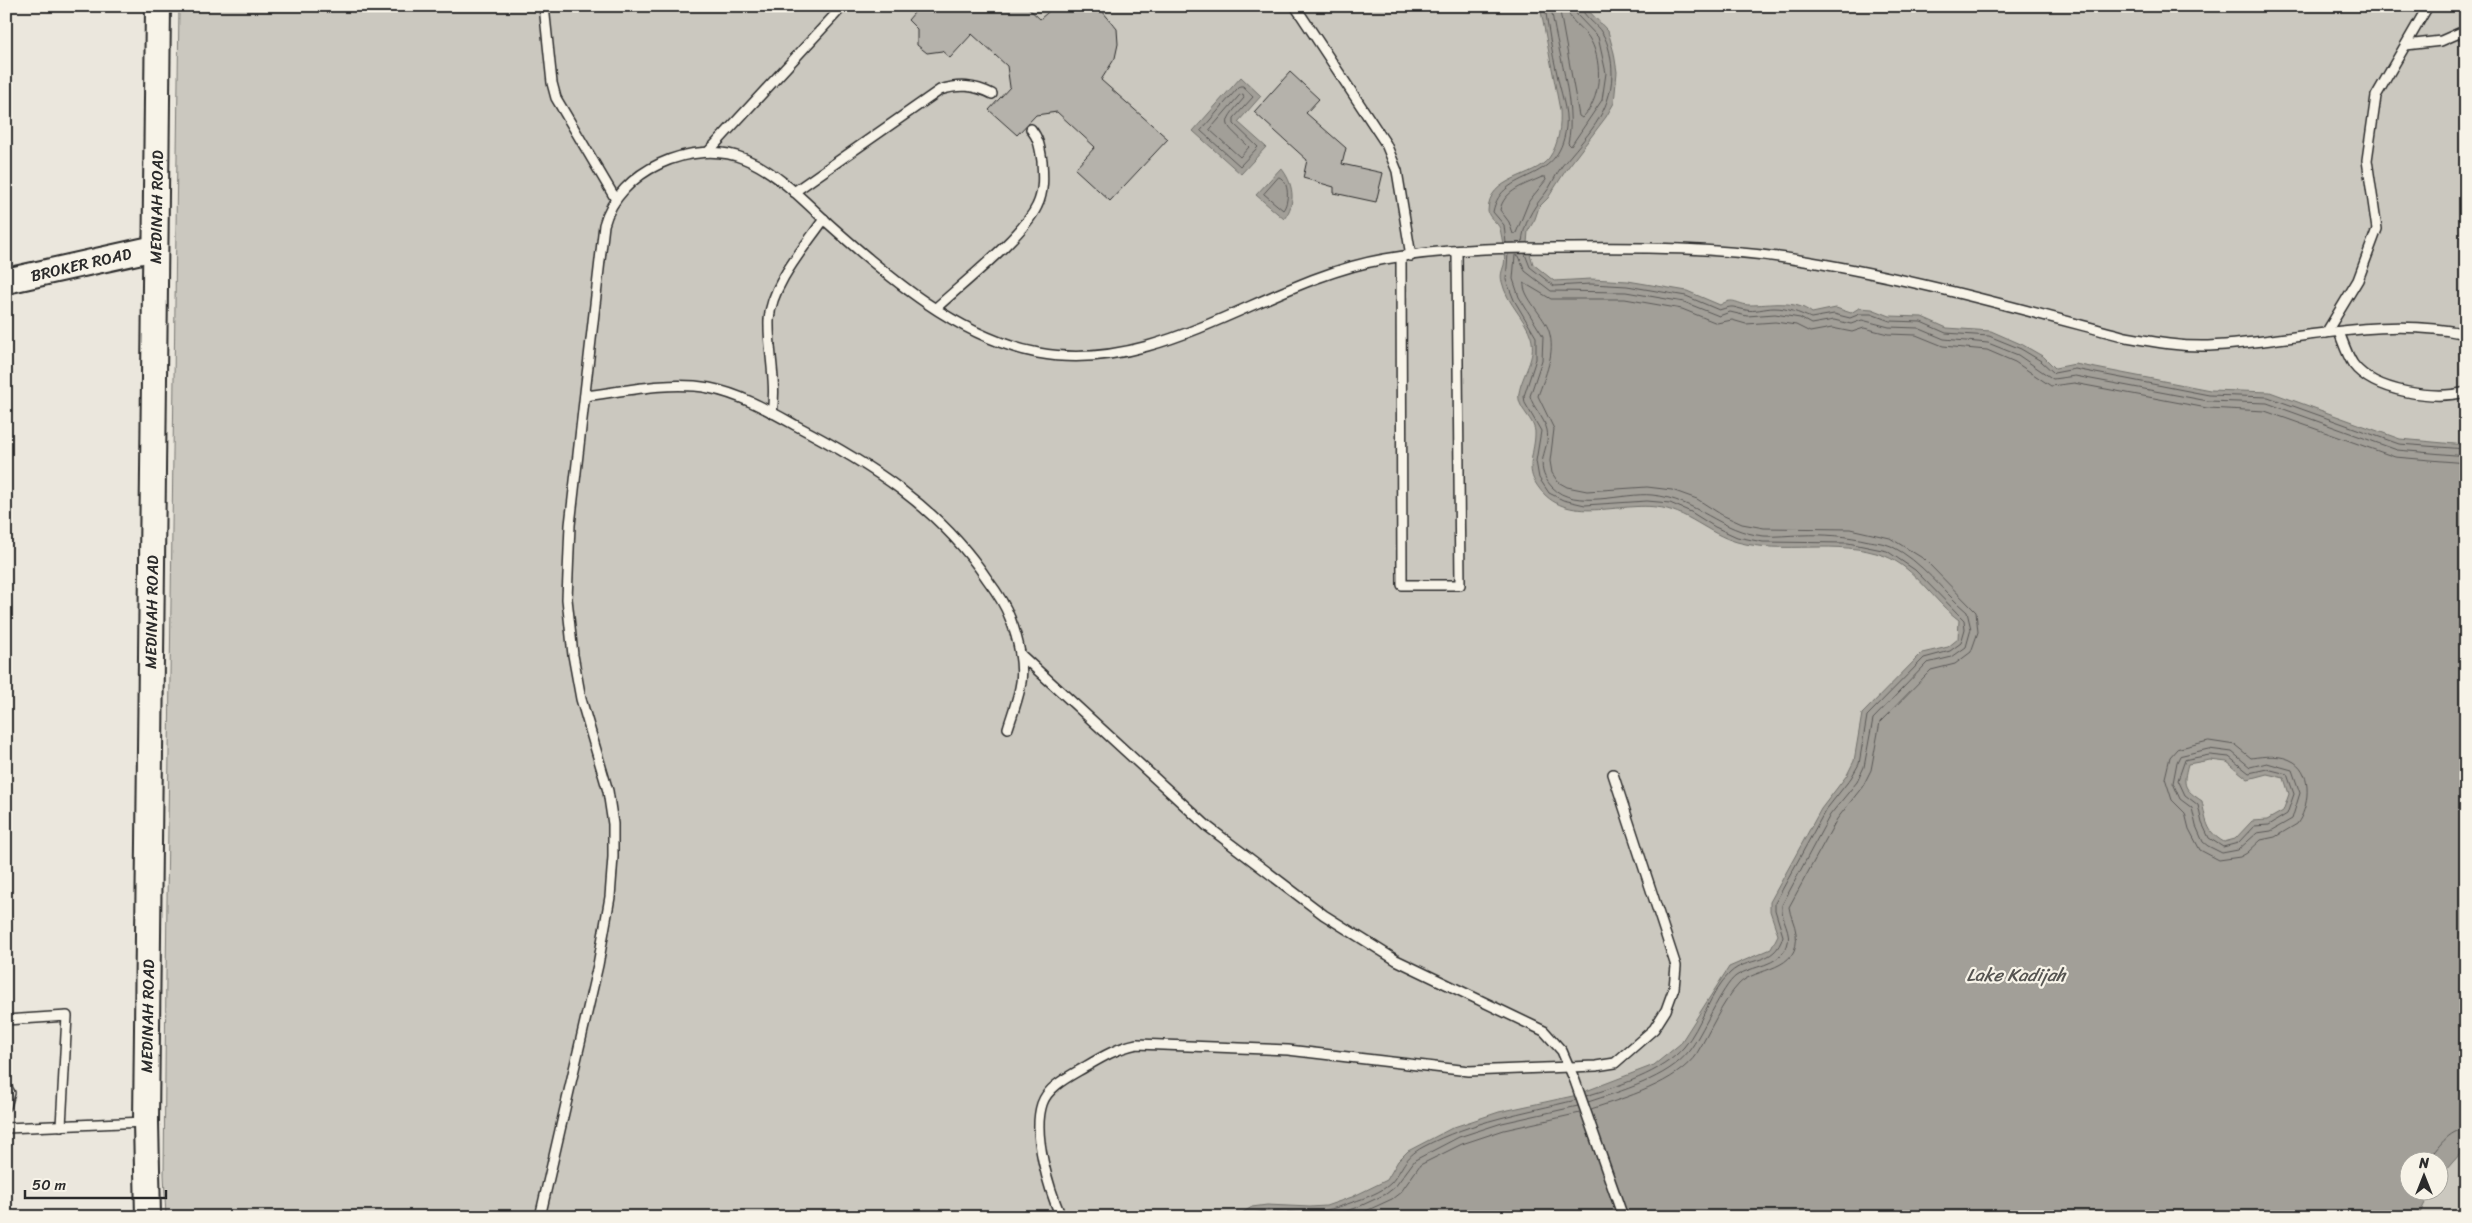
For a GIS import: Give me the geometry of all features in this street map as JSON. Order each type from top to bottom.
[{"type":"main road","name":"MEDINAH ROAD","points":[[148,1217],[146,1122],[158,6]]},
{"type":"main road","name":"BROKER ROAD","points":[[6,281],[155,248]]},
{"type":"lane","points":[[544,6],[552,83],[556,98],[615,198]]},
{"type":"lane","points":[[708,152],[843,6]]},
{"type":"lane","points":[[1295,6],[1386,144],[1398,171],[1411,256]]},
{"type":"lane","points":[[2326,334],[2358,280],[2377,229],[2367,160],[2376,96],[2428,6]]},
{"type":"lane","points":[[2406,45],[2441,41],[2466,30]]},
{"type":"lane","points":[[794,192],[940,90],[950,87],[972,86],[992,94]]},
{"type":"lane","points":[[936,308],[1021,229],[1038,205],[1043,186],[1043,170],[1040,146],[1032,129]]},
{"type":"lane","points":[[540,1217],[598,965],[610,897],[613,857],[613,824],[608,791],[581,699],[573,655],[567,599],[570,525],[604,225],[615,198],[646,172],[663,163],[684,155],[708,152],[728,154],[745,159],[765,170],[794,192],[894,278],[936,308],[972,331],[995,342],[1045,354],[1105,354],[1175,337],[1338,271],[1386,258],[1495,249],[1539,248],[1651,247],[1740,252],[1802,260],[1875,274],[2126,337],[2167,344],[2209,346],[2339,332],[2414,328],[2466,334]]},
{"type":"lane","points":[[772,412],[775,396],[770,320],[773,296],[824,219]]},
{"type":"lane","points":[[1401,257],[1402,585],[1460,585],[1456,252]]},
{"type":"lane","points":[[2339,332],[2353,364],[2376,383],[2412,393],[2458,394],[2466,392]]},
{"type":"lane","points":[[585,396],[646,388],[687,386],[730,393],[772,412],[878,472],[919,501],[957,539],[976,562],[1000,598],[1010,618],[1020,654],[1021,687],[1008,728]]},
{"type":"lane","points":[[1020,654],[1207,826],[1324,915],[1396,960],[1544,1031],[1562,1051],[1575,1081],[1623,1217]]},
{"type":"lane","points":[[1061,1217],[1050,1189],[1044,1161],[1039,1128],[1042,1103],[1058,1083],[1119,1048],[1137,1044],[1288,1050],[1469,1071],[1596,1066],[1615,1063],[1654,1029],[1666,1010],[1674,988],[1676,966],[1613,774]]},
{"type":"lane","points":[[6,1020],[66,1016],[61,1126]]},
{"type":"lane","points":[[6,1086],[10,1099],[6,1106]]},
{"type":"lane","points":[[6,1128],[146,1122]]},
{"type":"shaded area","points":[[179,6],[2466,6],[2466,1217],[166,1217],[164,1174]]},
{"type":"water","name":"Lake Kadijah","points":[[1540,6],[1584,6],[1608,31],[1617,72],[1614,103],[1548,198],[1539,207],[1528,231],[1527,244],[1533,264],[1554,281],[1591,279],[1628,281],[1687,291],[1720,305],[1729,301],[1746,305],[1790,304],[1812,313],[1836,308],[1851,313],[1859,308],[1872,309],[1890,316],[1922,317],[1947,328],[1991,331],[2023,345],[2044,357],[2055,368],[2075,364],[2210,390],[2270,392],[2400,439],[2466,445],[2466,1147],[2450,1165],[2450,1150],[2400,1150],[2400,1200],[2426,1200],[2418,1217],[1235,1217],[1252,1207],[1267,1205],[1326,1206],[1352,1197],[1387,1180],[1398,1161],[1408,1151],[1454,1127],[1499,1112],[1573,1096],[1654,1065],[1680,1044],[1729,967],[1771,949],[1778,935],[1770,911],[1770,902],[1821,809],[1847,775],[1854,761],[1862,714],[1922,653],[1948,647],[1958,639],[1959,620],[1906,568],[1885,556],[1848,548],[1755,546],[1726,538],[1688,517],[1656,507],[1574,509],[1560,505],[1546,496],[1535,482],[1532,476],[1531,464],[1535,434],[1519,399],[1521,386],[1531,359],[1531,337],[1529,330],[1504,290],[1501,277],[1504,265],[1504,247],[1499,227],[1488,211],[1490,199],[1503,184],[1542,165],[1549,158],[1559,135],[1560,110]],"holes":[[[2210,760],[2227,762],[2248,779],[2267,774],[2284,778],[2289,794],[2283,811],[2267,820],[2252,821],[2235,839],[2224,842],[2210,830],[2202,801],[2191,793],[2186,786],[2185,777],[2188,764]]]},
{"type":"water","points":[[1241,77],[1261,96],[1238,122],[1266,147],[1241,174],[1193,131]]},
{"type":"water","points":[[1281,168],[1291,186],[1292,193],[1291,206],[1284,219],[1256,195]]},
{"type":"building","points":[[920,6],[1026,6],[1040,19],[1055,6],[1098,6],[1117,29],[1118,44],[1115,58],[1101,80],[1168,139],[1110,201],[1075,169],[1095,147],[1057,112],[1036,115],[1017,135],[989,110],[1010,87],[1007,66],[972,34],[950,58],[942,51],[927,53],[917,45],[917,29],[908,20]]},
{"type":"building","points":[[1290,72],[1319,99],[1306,113],[1346,148],[1342,164],[1383,173],[1376,202],[1334,193],[1334,187],[1303,178],[1307,160],[1254,112]]}]
